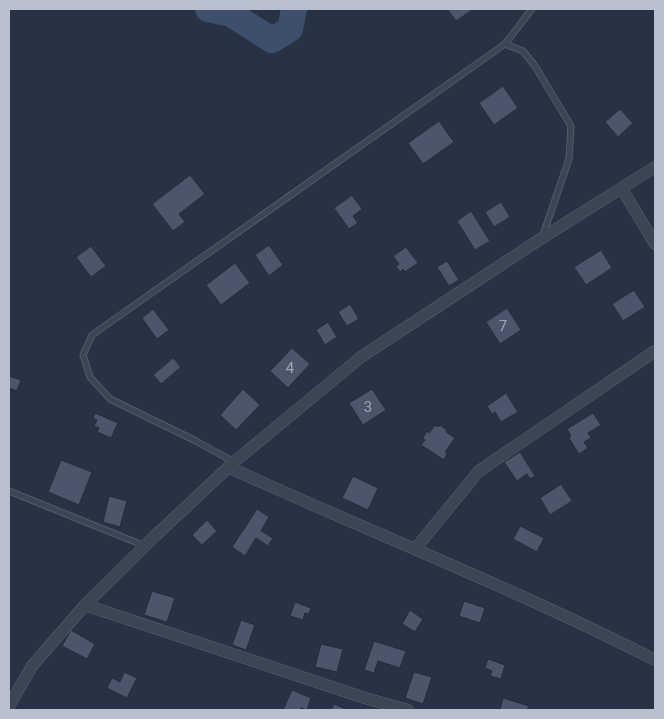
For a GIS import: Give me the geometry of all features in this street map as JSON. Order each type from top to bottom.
[{"type":"street","points":[[9,706],[32,666],[85,605],[231,464],[361,357],[542,238],[655,167]]},
{"type":"street","points":[[622,189],[655,244]]},
{"type":"street","points":[[415,549],[478,471],[655,351]]},
{"type":"street","points":[[231,464],[284,492],[484,579],[625,644],[655,660]]},
{"type":"street","points":[[85,605],[365,698],[408,710]]},
{"type":"lane","points":[[231,464],[194,440],[110,399],[90,377],[83,355],[92,335],[504,44],[532,9]]},
{"type":"lane","points":[[504,44],[523,50],[535,66],[571,126],[570,159],[542,238]]},
{"type":"lane","points":[[9,491],[145,546]]},
{"type":"building","points":[[447,9],[472,9],[472,10],[456,21]]},
{"type":"building","points":[[503,86],[518,108],[494,125],[479,103]]},
{"type":"building","points":[[620,109],[633,123],[618,137],[605,122]]},
{"type":"building","points":[[439,121],[454,142],[423,164],[408,143]]},
{"type":"building","points":[[190,175],[205,194],[179,214],[185,222],[173,231],[152,204]]},
{"type":"building","points":[[352,195],[362,209],[353,216],[358,223],[349,229],[334,208]]},
{"type":"building","points":[[501,202],[510,217],[494,227],[485,212]]},
{"type":"building","points":[[471,211],[490,241],[475,250],[457,221]]},
{"type":"building","points":[[269,245],[283,265],[269,276],[255,255]]},
{"type":"building","points":[[91,246],[106,266],[91,277],[76,257]]},
{"type":"building","points":[[406,247],[418,263],[405,272],[403,269],[400,272],[396,266],[399,264],[393,256]]},
{"type":"building","points":[[601,250],[612,268],[586,285],[574,267]]},
{"type":"building","points":[[447,261],[459,280],[449,286],[437,267]]},
{"type":"building","points":[[235,263],[250,283],[221,305],[206,285]]},
{"type":"building","points":[[634,290],[645,307],[623,321],[612,304]]},
{"type":"building","points":[[350,304],[359,319],[347,326],[338,312]]},
{"type":"building","points":[[507,308],[521,330],[500,344],[486,322]]},
{"type":"building","points":[[153,309],[169,330],[157,339],[142,318]]},
{"type":"building","points":[[328,322],[337,337],[325,345],[316,330]]},
{"type":"building","points":[[292,348],[310,364],[288,388],[270,371]]},
{"type":"building","points":[[173,358],[181,367],[161,384],[153,375]]},
{"type":"building","points":[[9,376],[21,380],[17,391],[9,388]]},
{"type":"building","points":[[243,389],[260,405],[236,430],[220,415]]},
{"type":"building","points":[[372,389],[386,410],[363,425],[349,403]]},
{"type":"building","points":[[506,393],[518,412],[501,422],[495,412],[492,414],[487,406]]},
{"type":"building","points":[[95,413],[118,423],[111,438],[97,432],[99,428],[94,426],[97,420],[93,418]]},
{"type":"building","points":[[593,413],[601,425],[588,433],[591,438],[584,442],[588,448],[579,454],[569,438],[571,436],[567,429]]},
{"type":"building","points":[[435,425],[438,427],[440,425],[455,438],[445,452],[447,454],[444,460],[421,445],[425,440],[423,438],[427,431],[429,433]]},
{"type":"building","points":[[520,452],[535,476],[530,479],[527,474],[517,481],[504,462]]},
{"type":"building","points":[[61,460],[92,472],[79,505],[48,492]]},
{"type":"building","points":[[353,476],[378,488],[368,510],[342,498]]},
{"type":"building","points":[[561,484],[572,501],[550,515],[540,498]]},
{"type":"building","points":[[109,496],[127,501],[120,527],[103,522]]},
{"type":"building","points":[[257,509],[269,517],[261,531],[273,538],[268,546],[256,538],[245,556],[232,547]]},
{"type":"building","points":[[207,520],[217,531],[202,545],[192,535]]},
{"type":"building","points":[[520,526],[544,538],[537,552],[513,539]]},
{"type":"building","points":[[152,591],[175,598],[167,622],[144,615]]},
{"type":"building","points":[[464,601],[485,608],[480,623],[459,616]]},
{"type":"building","points":[[295,602],[311,608],[309,614],[305,613],[303,620],[290,616]]},
{"type":"building","points":[[410,610],[423,619],[415,632],[402,624]]},
{"type":"building","points":[[241,620],[255,625],[246,650],[232,645]]},
{"type":"building","points":[[71,630],[95,644],[87,659],[62,646]]},
{"type":"building","points":[[374,641],[406,651],[400,668],[378,661],[374,673],[364,670]]},
{"type":"building","points":[[321,644],[343,649],[337,672],[315,667]]},
{"type":"building","points":[[488,659],[505,665],[501,679],[490,676],[492,671],[485,668]]},
{"type":"building","points":[[124,672],[137,678],[127,698],[107,688],[112,678],[120,682]]},
{"type":"building","points":[[414,672],[432,677],[423,704],[405,698]]},
{"type":"building","points":[[292,690],[311,698],[307,710],[301,708],[300,710],[283,710]]},
{"type":"building","points":[[503,698],[529,706],[527,710],[500,710]]},
{"type":"building","points":[[334,704],[346,709],[331,710]]},
{"type":"waterway","points":[[208,9],[231,14],[272,40],[290,29],[294,9]]}]
